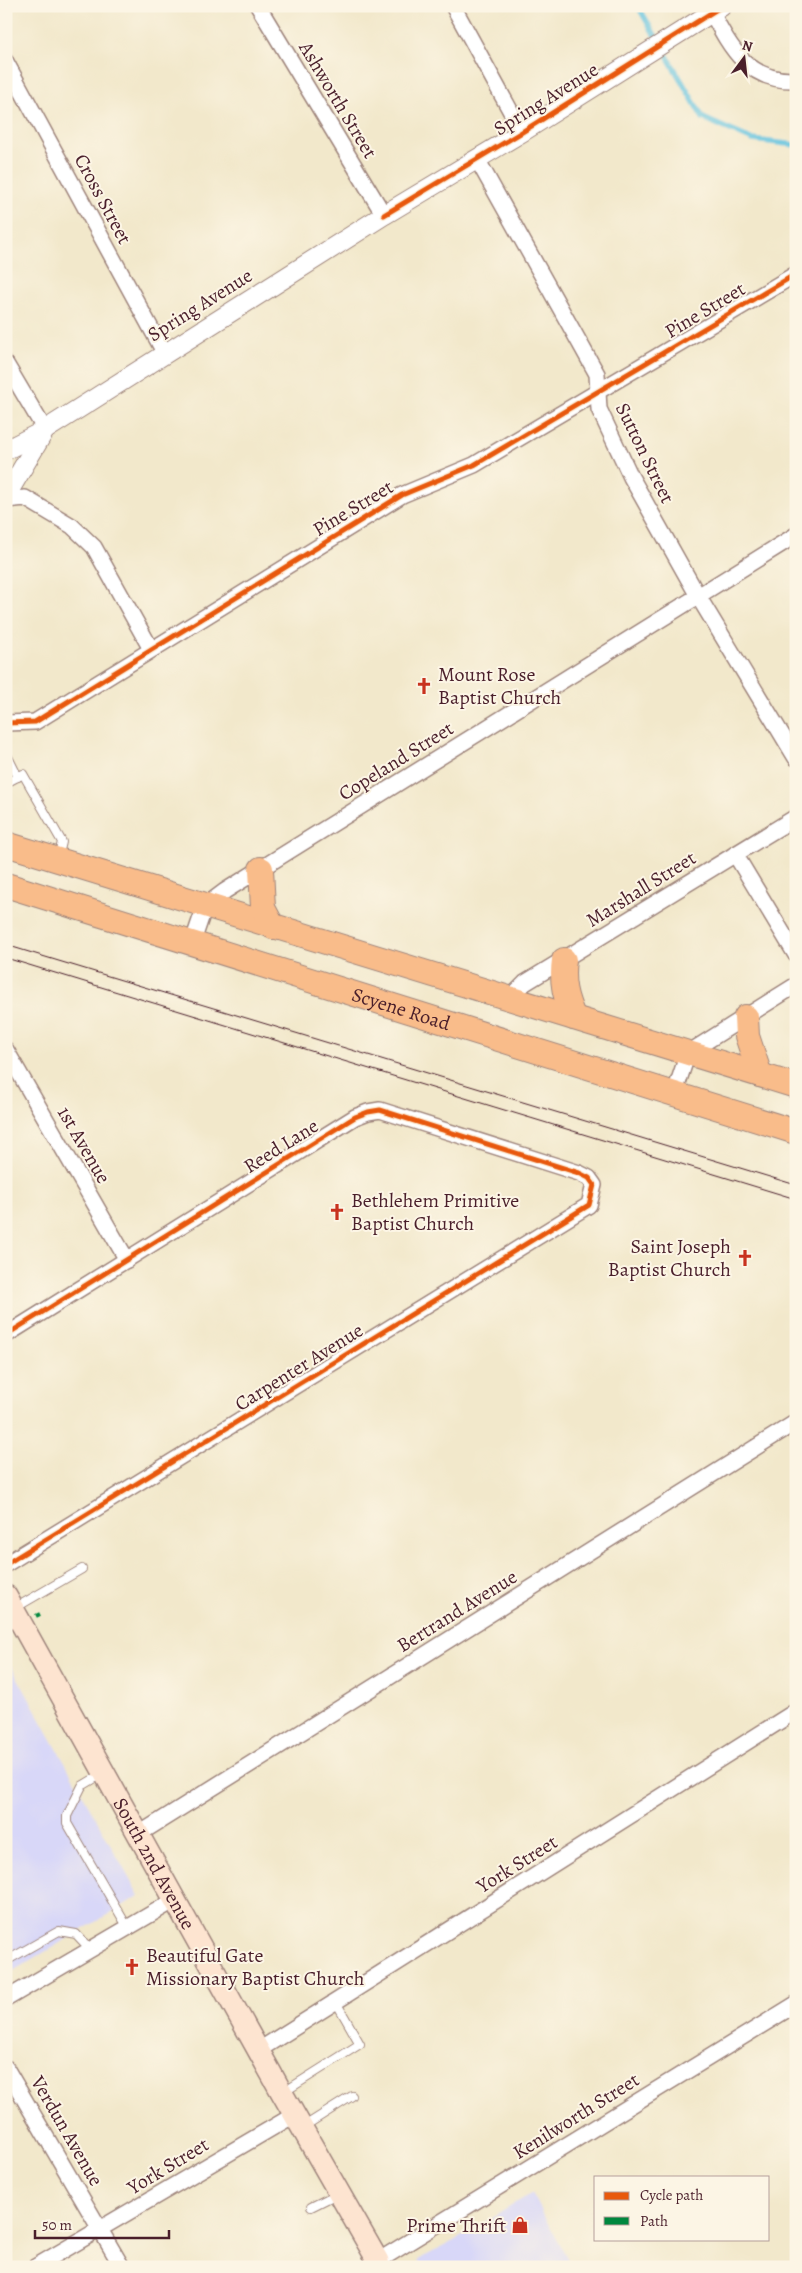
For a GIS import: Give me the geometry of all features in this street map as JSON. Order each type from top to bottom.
[{"type":"main road","name":"Scyene Road","points":[[6,844],[796,1086]]},
{"type":"main road","points":[[261,869],[263,908],[273,927]]},
{"type":"main road","name":"Scyene Road","points":[[6,884],[192,944],[796,1132]]},
{"type":"main road","points":[[564,960],[562,978],[564,994],[574,1018]]},
{"type":"main road","points":[[746,1017],[747,1036],[760,1075]]},
{"type":"main road","name":"South 2nd Avenue","points":[[9,1606],[139,1834],[298,2122],[381,2265]]},
{"type":"street","name":"Ashworth Street","points":[[258,6],[384,215]]},
{"type":"street","points":[[453,6],[522,132]]},
{"type":"street","name":"Spring Avenue","points":[[6,450],[45,430],[384,215],[477,160],[717,10]]},
{"type":"street","points":[[717,10],[740,59],[753,70],[772,77],[796,80]]},
{"type":"street","name":"Cross Street","points":[[6,62],[165,354]]},
{"type":"street","name":"Sutton Street","points":[[477,160],[597,374],[599,408],[632,477],[698,596],[796,758]]},
{"type":"street","name":"Pine Street","points":[[6,723],[35,722],[402,495],[474,465],[796,274]]},
{"type":"street","points":[[6,364],[45,430],[6,496]]},
{"type":"street","points":[[6,500],[25,498],[84,536],[94,547],[151,649]]},
{"type":"street","name":"Copeland Street","points":[[206,906],[225,891],[796,535]]},
{"type":"street","name":"Marshall Street","points":[[510,998],[525,983],[796,817]]},
{"type":"street","points":[[735,854],[796,954]]},
{"type":"street","points":[[192,944],[206,906]]},
{"type":"street","points":[[674,1095],[688,1053],[796,985]]},
{"type":"street","name":"1st Avenue","points":[[6,1050],[127,1260]]},
{"type":"street","name":"Reed Lane","points":[[6,1335],[355,1117],[368,1112],[380,1110],[579,1173],[589,1178],[594,1185]]},
{"type":"street","name":"Carpenter Avenue","points":[[6,1564],[590,1205],[594,1185]]},
{"type":"street","name":"Bertrand Avenue","points":[[139,1834],[796,1422]]},
{"type":"street","name":"York Street","points":[[259,2050],[796,1711]]},
{"type":"street","points":[[6,1999],[175,1900]]},
{"type":"street","name":"Kenilworth Street","points":[[381,2265],[796,2004]]},
{"type":"street","name":"Verdun Avenue","points":[[6,2068],[122,2267]]},
{"type":"street","name":"York Street","points":[[35,2267],[298,2122]]},
{"type":"lane","points":[[6,753],[18,777]]},
{"type":"lane","points":[[6,783],[22,774],[62,842],[58,860]]},
{"type":"lane","points":[[9,1606],[82,1570]]},
{"type":"lane","points":[[104,1773],[82,1786],[67,1816],[67,1823],[128,1928]]},
{"type":"lane","points":[[6,1961],[59,1931],[76,1934],[91,1950]]},
{"type":"lane","points":[[282,2093],[360,2044],[336,2002]]},
{"type":"lane","points":[[298,2122],[352,2096]]},
{"type":"lane","points":[[311,2207],[339,2193]]},
{"type":"shaded area","points":[[6,1657],[139,1896],[6,1975]]},
{"type":"shaded area","name":"Prime Thrift","points":[[532,2193],[572,2267],[422,2267],[418,2260],[463,2236]]},
{"type":"waterway","points":[[638,6],[703,118],[753,140],[796,145]]},
{"type":"tram line","points":[[6,945],[796,1185]]},
{"type":"tram line","points":[[6,958],[796,1199]]},
{"type":"marked path","points":[[36,1616],[40,1614]]},
{"type":"cycle path","points":[[384,215],[522,132],[722,6]]},
{"type":"cycle path","points":[[6,723],[35,722],[402,495],[474,465],[796,274]]},
{"type":"cycle path","points":[[6,1335],[355,1117],[368,1112],[380,1110],[579,1173],[589,1178],[594,1185],[589,1205],[6,1564]]},
{"type":"place","name":"Mount Rose Baptist Church","points":[[424,686]]},
{"type":"place","name":"Bethlehem Primitive Baptist Church","points":[[337,1212]]},
{"type":"place","name":"Saint Joseph Baptist Church","points":[[745,1258]]},
{"type":"place","name":"Beautiful Gate Missionary Baptist Church","points":[[132,1967]]},
{"type":"place","name":"Prime Thrift","points":[[520,2225]]}]
